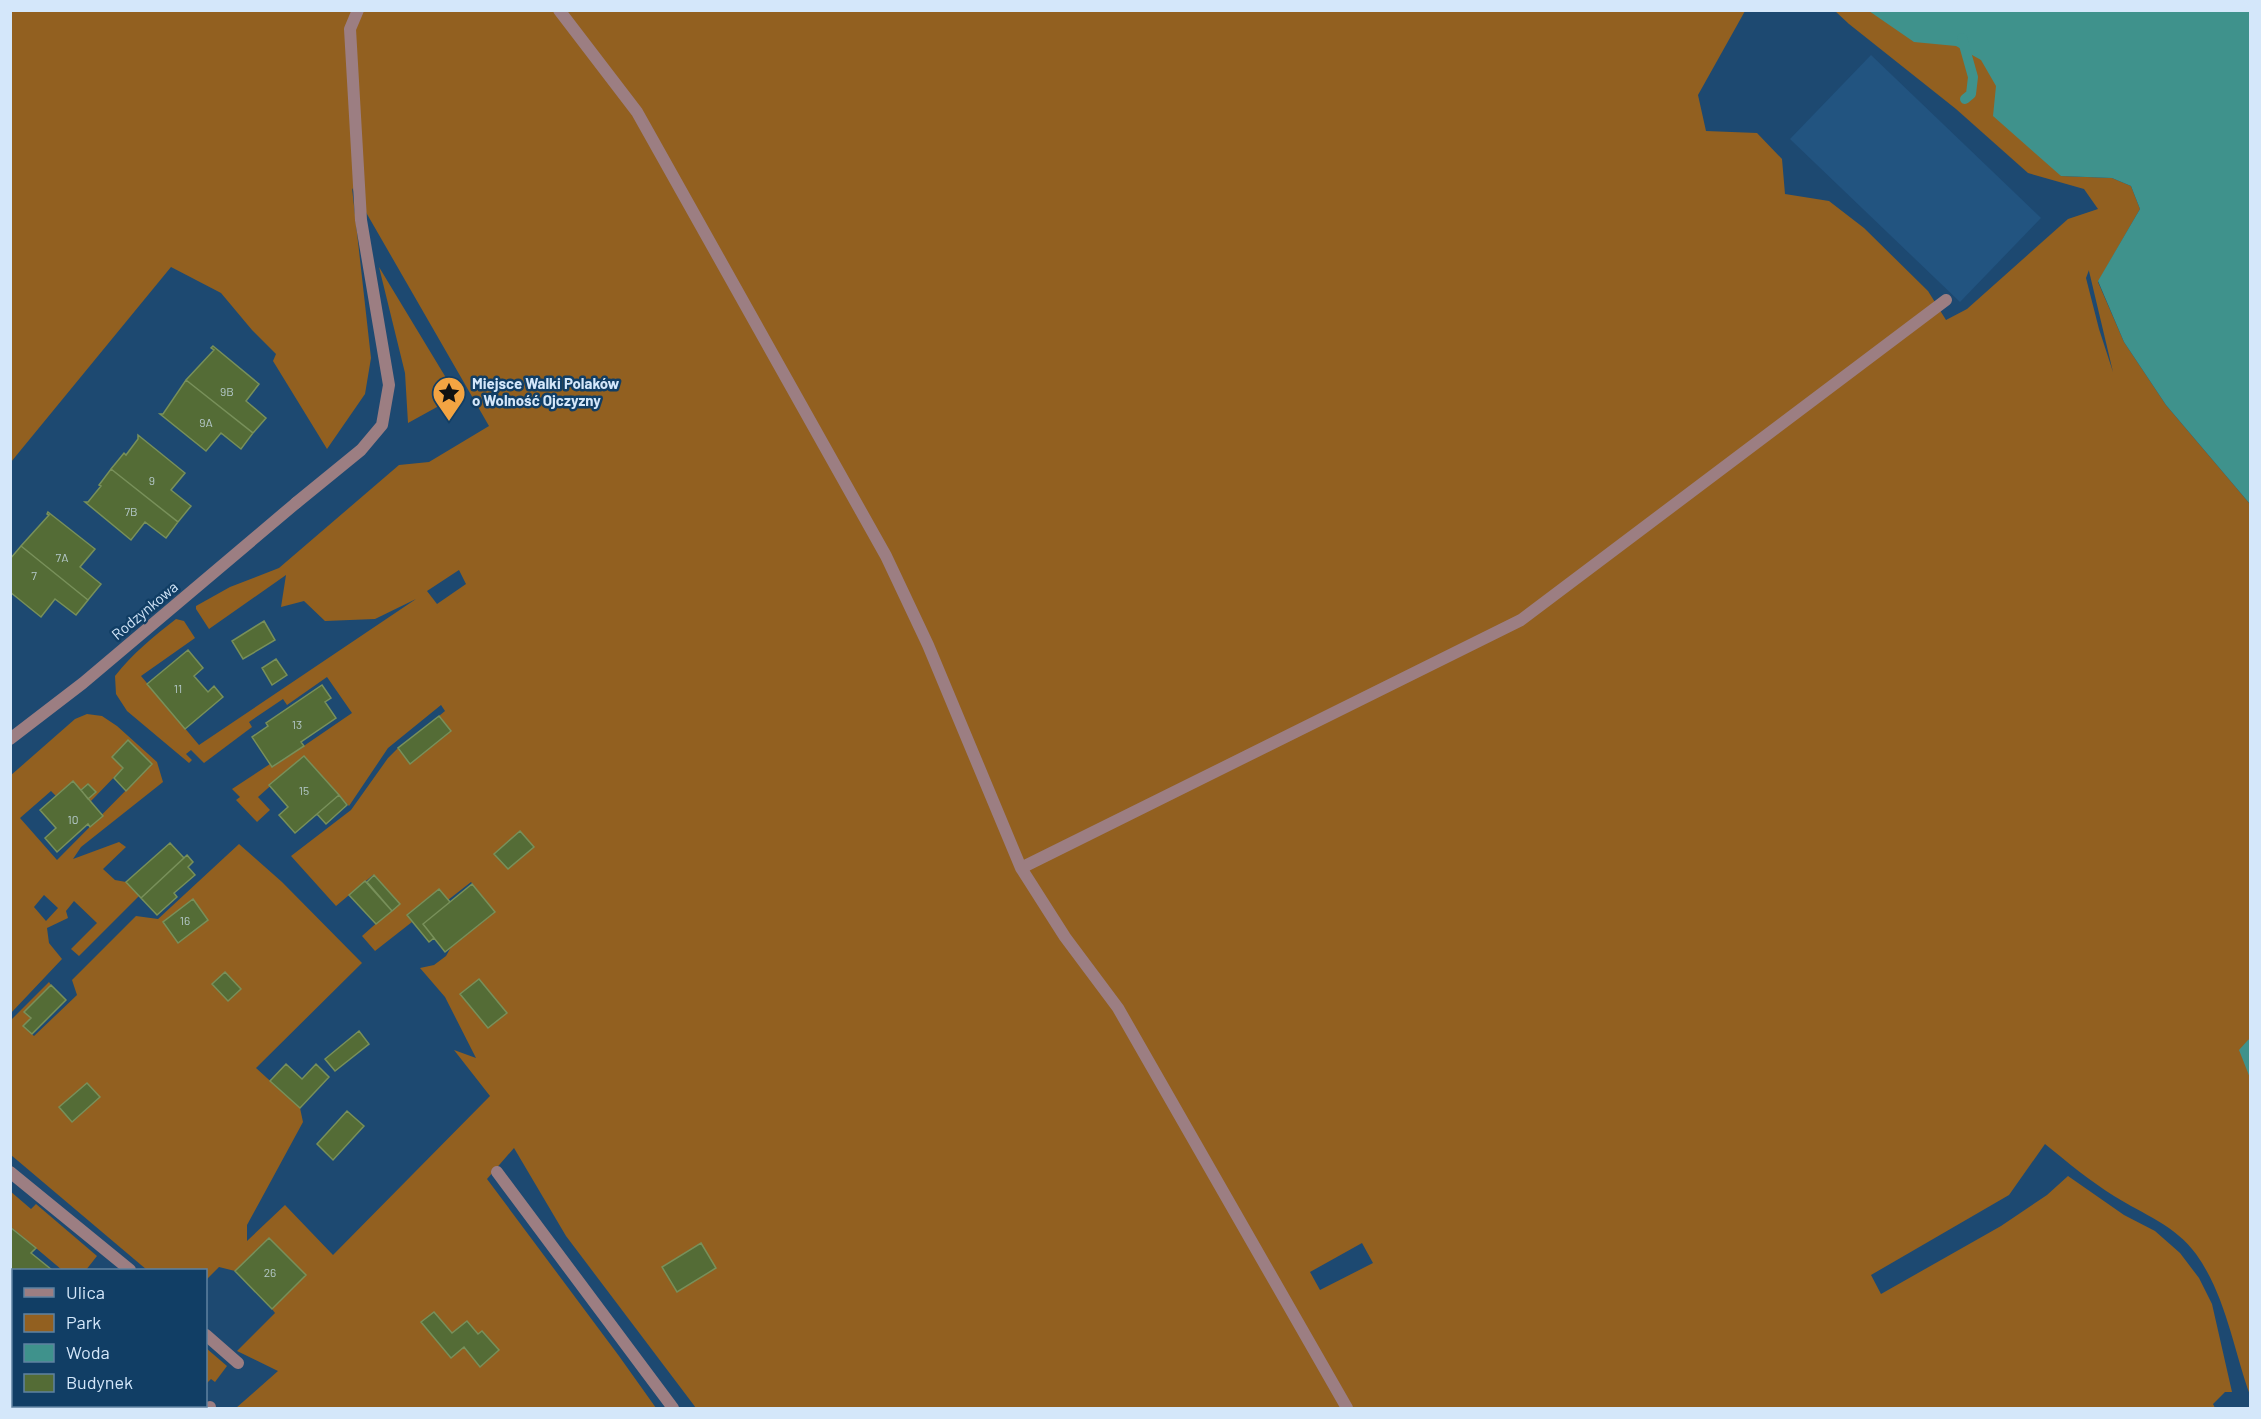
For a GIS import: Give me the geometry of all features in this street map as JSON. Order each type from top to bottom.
[{"type":"street","name":"Rodzynkowa","points":[[10,739],[83,683],[361,450],[382,425],[389,385],[361,220],[350,29],[358,10]]},
{"type":"street","points":[[559,10],[637,112],[866,519],[928,645],[1021,868],[1065,937],[1123,1016],[1347,1408]]},
{"type":"street","points":[[1021,868],[1521,620],[1946,300]]},
{"type":"street","points":[[497,1172],[674,1408]]},
{"type":"street","points":[[10,1173],[129,1269]]},
{"type":"street","points":[[207,1336],[238,1363]]},
{"type":"shaded area","points":[[1871,55],[2041,218],[1960,302],[1790,139]]},
{"type":"green space","points":[[350,10],[355,16],[362,10],[1745,11],[1698,95],[1706,131],[1757,133],[1782,159],[1785,194],[1829,201],[1864,228],[1928,291],[1946,320],[1967,309],[2068,219],[2098,209],[2084,189],[2028,173],[1956,109],[1835,11],[1884,11],[1966,30],[2061,176],[2112,178],[2131,186],[2140,209],[2098,282],[2124,342],[2166,405],[2250,504],[2250,1395],[2215,1287],[2188,1244],[2169,1228],[2105,1190],[2045,1144],[2009,1195],[1871,1275],[1881,1294],[2001,1226],[2047,1195],[2068,1176],[2124,1215],[2155,1231],[2180,1253],[2199,1278],[2212,1304],[2232,1392],[2225,1392],[2213,1404],[2215,1408],[696,1408],[566,1236],[514,1148],[487,1179],[656,1408],[236,1408],[278,1371],[237,1351],[275,1313],[272,1309],[269,1238],[235,1271],[219,1267],[207,1279],[207,1269],[146,1269],[11,1155],[11,1020],[49,982],[51,985],[24,1012],[31,1018],[23,1026],[34,1036],[77,995],[72,980],[136,916],[158,919],[239,844],[282,882],[362,963],[256,1068],[300,1108],[303,1122],[247,1225],[247,1241],[285,1205],[333,1255],[490,1096],[454,1050],[476,1058],[445,997],[420,968],[434,965],[446,956],[451,947],[495,912],[471,882],[448,900],[439,889],[407,915],[412,922],[375,951],[362,936],[399,903],[373,875],[336,906],[291,856],[351,810],[388,758],[398,748],[410,763],[451,731],[439,716],[445,711],[441,705],[388,748],[349,806],[304,756],[258,797],[270,810],[257,822],[236,800],[240,797],[232,789],[270,764],[273,767],[352,713],[327,677],[287,705],[283,699],[249,722],[252,727],[204,763],[191,750],[186,754],[192,760],[189,763],[127,711],[116,694],[115,676],[136,653],[168,625],[176,619],[184,621],[195,638],[141,676],[199,745],[416,599],[375,619],[325,621],[304,601],[281,607],[286,575],[209,629],[196,606],[230,587],[279,568],[399,465],[429,462],[489,426],[352,188],[371,358],[365,394],[327,449],[273,361],[276,354],[221,293],[171,267],[11,462],[10,11]],"holes":[[[2089,271],[2113,372],[2086,278]],[[459,570],[466,584],[437,604],[427,591]],[[1362,1243],[1373,1263],[1320,1290],[1310,1272]]]},
{"type":"green space","points":[[379,267],[457,396],[408,423],[405,373]]},
{"type":"green space","points":[[87,714],[102,716],[117,726],[157,762],[163,782],[81,847],[73,859],[119,842],[126,847],[103,869],[115,880],[126,882],[139,896],[79,956],[71,949],[97,923],[74,901],[66,911],[68,918],[47,928],[49,943],[62,959],[11,1013],[10,776],[75,719]],"holes":[[[128,741],[152,764],[57,860],[20,818],[51,791],[56,796],[72,782],[81,790],[88,784],[96,792],[88,799],[91,801],[123,768]],[[44,895],[58,908],[46,921],[34,907]]]},
{"type":"green space","points":[[10,1191],[31,1209],[36,1204],[97,1256],[87,1269],[61,1269],[11,1227]]},
{"type":"green space","points":[[207,1349],[227,1366],[215,1382],[211,1379],[207,1383]]},
{"type":"water","points":[[1869,11],[2250,11],[2250,504],[2166,405],[2124,342],[2098,281],[2140,209],[2131,186],[2112,178],[2061,176],[1993,116],[1996,86],[1981,60],[1956,46],[1914,42]]},
{"type":"water","points":[[2250,1039],[2250,1078],[2239,1050]]},
{"type":"building","points":[[213,346],[259,384],[246,401],[266,418],[253,433],[186,380],[214,350],[211,348]]},
{"type":"building","points":[[186,380],[253,433],[241,449],[221,433],[206,451],[160,414],[163,414]]},
{"type":"building","points":[[138,435],[185,473],[171,490],[191,506],[178,522],[111,469],[124,453],[126,455],[138,439]]},
{"type":"building","points":[[111,469],[178,522],[166,538],[145,522],[131,540],[85,502],[88,502],[101,486],[99,485]]},
{"type":"building","points":[[48,512],[95,549],[80,567],[101,584],[88,600],[21,546],[49,515]]},
{"type":"building","points":[[21,546],[88,600],[76,615],[55,599],[41,617],[10,592],[10,559]]},
{"type":"building","points":[[264,621],[275,640],[243,659],[232,641]]},
{"type":"building","points":[[188,650],[203,668],[194,676],[208,692],[214,686],[223,697],[185,729],[147,684]]},
{"type":"building","points":[[276,659],[287,675],[272,685],[262,668]]},
{"type":"building","points":[[322,685],[331,698],[325,702],[336,718],[301,742],[304,746],[272,767],[252,737],[268,726],[266,723]]},
{"type":"building","points":[[439,716],[451,731],[410,764],[398,748]]},
{"type":"building","points":[[128,740],[152,764],[126,791],[114,778],[123,768],[112,757]]},
{"type":"building","points":[[304,756],[339,795],[295,833],[279,815],[288,807],[269,785]]},
{"type":"building","points":[[73,781],[103,816],[90,827],[88,824],[57,852],[45,838],[56,828],[40,810]]},
{"type":"building","points":[[88,784],[96,792],[88,799],[81,790]]},
{"type":"building","points":[[339,795],[347,805],[326,824],[317,814]]},
{"type":"building","points":[[520,831],[534,847],[508,869],[494,854]]},
{"type":"building","points":[[170,843],[184,858],[141,898],[126,882]]},
{"type":"building","points":[[187,855],[193,862],[188,867],[195,875],[174,893],[177,897],[157,915],[141,898]]},
{"type":"building","points":[[374,875],[400,904],[392,911],[367,882]]},
{"type":"building","points":[[365,881],[392,911],[376,924],[349,895]]},
{"type":"building","points":[[472,884],[495,912],[445,952],[423,924]]},
{"type":"building","points":[[439,889],[450,902],[423,924],[434,938],[429,942],[407,915]]},
{"type":"building","points":[[193,899],[208,920],[178,943],[163,922]]},
{"type":"building","points":[[225,972],[241,989],[228,1001],[212,984]]},
{"type":"building","points":[[479,979],[507,1013],[488,1028],[460,994]]},
{"type":"building","points":[[51,985],[66,1000],[32,1034],[23,1026],[31,1018],[24,1012]]},
{"type":"building","points":[[359,1031],[369,1044],[335,1071],[325,1059]]},
{"type":"building","points":[[286,1064],[302,1079],[316,1064],[329,1077],[300,1108],[270,1081]]},
{"type":"building","points":[[87,1083],[100,1097],[72,1122],[59,1107]]},
{"type":"building","points":[[347,1111],[364,1126],[333,1160],[317,1144]]},
{"type":"building","points":[[10,1227],[36,1248],[31,1253],[51,1269],[12,1269],[12,1277],[10,1276]]},
{"type":"building","points":[[269,1238],[306,1275],[272,1309],[235,1271]]},
{"type":"building","points":[[701,1243],[716,1268],[677,1292],[662,1267]]},
{"type":"building","points":[[10,1276],[12,1277],[12,1322],[10,1324]]},
{"type":"building","points":[[434,1312],[452,1333],[467,1321],[478,1334],[482,1331],[499,1350],[480,1367],[464,1347],[451,1358],[421,1322]]},
{"type":"building","points":[[94,1407],[159,1407],[158,1408]]},
{"type":"waterway","points":[[1962,38],[1973,77],[1971,94],[1965,99]]},
{"type":"place","name":"Miejsce Walki Polaków o Wolność Ojczyzny","points":[[449,422]]}]
